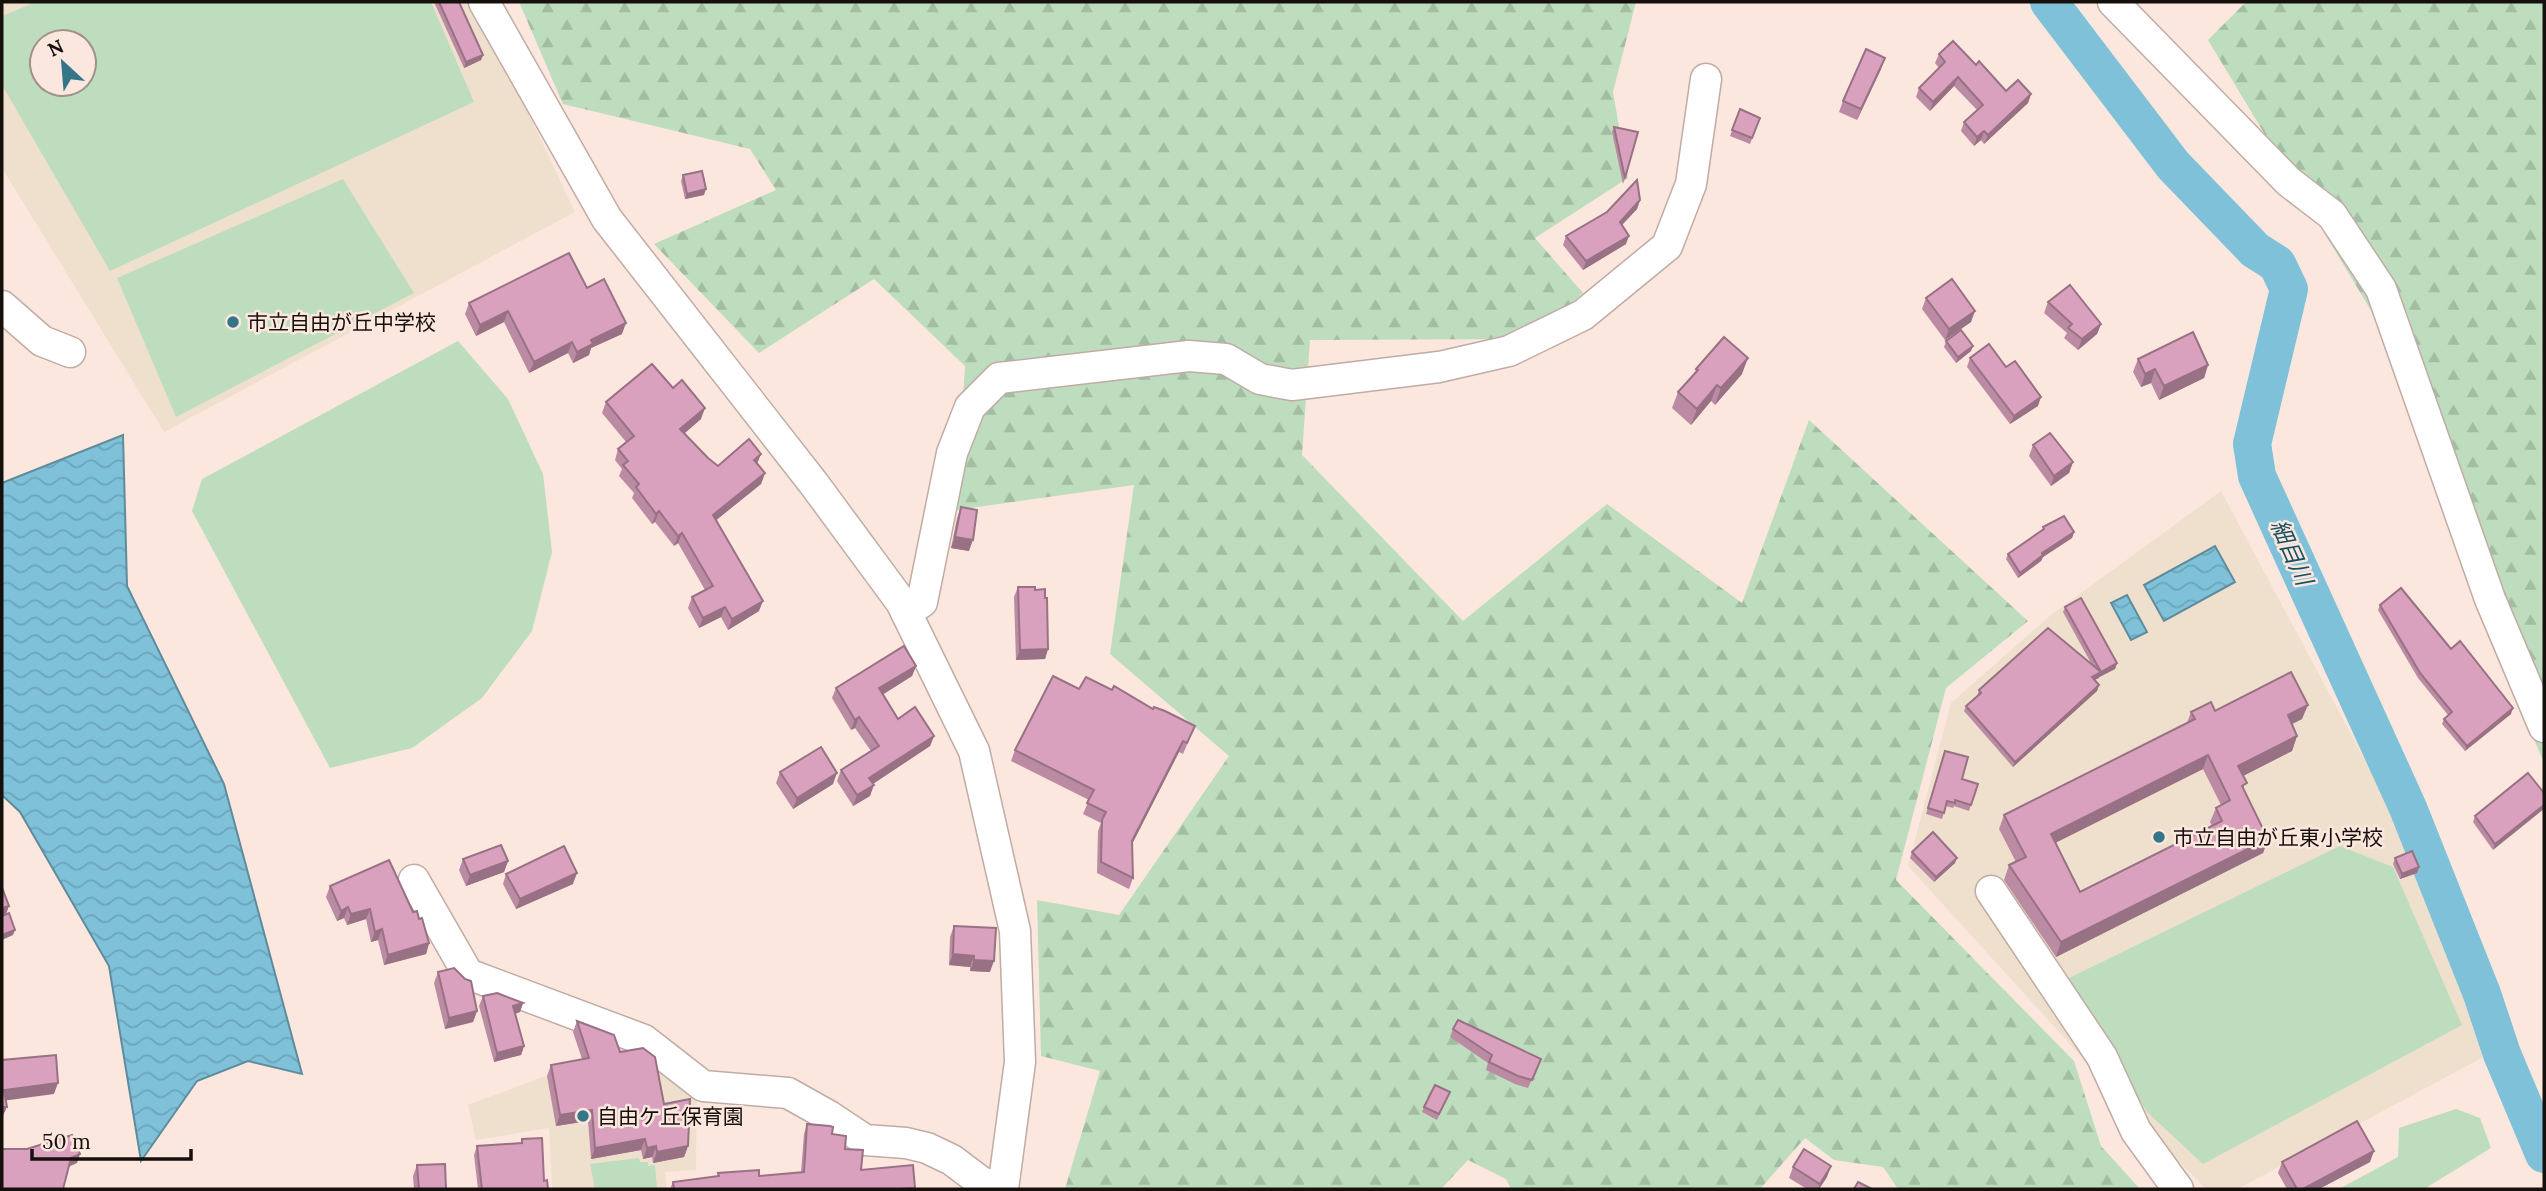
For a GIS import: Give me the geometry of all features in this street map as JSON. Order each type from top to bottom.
[{"type":"street","points":[[414,880],[468,974],[644,1040],[703,1086],[788,1093],[865,1140],[906,1143],[927,1148],[952,1160],[981,1182],[1002,1189],[1020,1062],[1016,931],[974,751],[901,602],[814,484],[607,219],[484,2]]},
{"type":"street","points":[[2113,2],[2289,182],[2332,215],[2381,289],[2490,599],[2544,726]]},
{"type":"street","points":[[906,612],[922,602],[953,453],[970,407],[999,378],[1189,356],[1226,359],[1260,379],[1292,385],[1439,367],[1509,351],[1583,315],[1667,246],[1691,184],[1706,79]]},
{"type":"street","points":[[2,306],[42,341],[70,352]]},
{"type":"street","points":[[1991,891],[2102,1057],[2136,1131],[2178,1189]]},
{"type":"shaded area","name":"市立自由が丘中学校","points":[[2,2],[476,2],[575,212],[164,432],[2,168]]},
{"type":"shaded area","name":"市立自由が丘東小学校","points":[[2221,491],[2390,807],[2489,1054],[2238,1189],[2206,1189],[2149,1131],[1908,866],[1951,703],[2052,614]]},
{"type":"shaded area","name":"自由ケ丘保育園","points":[[639,1041],[697,1094],[696,1170],[665,1172],[667,1189],[552,1189],[549,1128],[476,1140],[468,1105]]},
{"type":"green space","points":[[36,2],[431,2],[474,102],[110,271],[2,85],[2,16]]},
{"type":"green space","points":[[519,2],[1636,2],[1613,92],[1628,178],[1535,238],[1583,293],[1531,339],[1310,340],[1302,455],[1463,621],[1607,504],[1742,603],[1809,420],[2028,621],[1946,688],[1896,880],[2074,1061],[2101,1146],[2140,1189],[1898,1189],[1883,1167],[1834,1160],[1805,1138],[1760,1189],[1511,1189],[1506,1179],[1468,1160],[1441,1189],[1065,1189],[1100,1071],[1041,1056],[1037,900],[1119,915],[1229,756],[1110,654],[1134,485],[956,510],[965,366],[874,279],[759,353],[654,244],[776,190],[750,149],[563,104]]},
{"type":"green space","points":[[2246,2],[2544,2],[2544,763],[2504,668],[2431,410],[2208,40]]},
{"type":"green space","points":[[343,179],[414,293],[176,417],[117,278]]},
{"type":"green space","points":[[458,341],[508,399],[543,474],[552,552],[532,631],[482,698],[412,748],[330,768],[192,511],[202,479]]},
{"type":"green space","points":[[2340,846],[2393,867],[2462,1025],[2203,1164],[2147,1112],[2067,979]]},
{"type":"green space","points":[[2456,1109],[2480,1118],[2491,1148],[2424,1189],[2339,1189],[2398,1157],[2399,1128]]},
{"type":"green space","points":[[639,1158],[640,1162],[648,1162],[648,1166],[655,1165],[657,1189],[595,1189],[590,1164]]},
{"type":"water","points":[[123,435],[127,586],[224,784],[302,1074],[248,1061],[197,1081],[141,1161],[109,966],[20,812],[2,795],[2,483]]},
{"type":"water","points":[[2215,546],[2235,582],[2164,621],[2144,585]]},
{"type":"water","points":[[2127,595],[2147,632],[2131,640],[2111,603]]},
{"type":"building","points":[[439,2],[459,2],[483,55],[466,62]]},
{"type":"building","points":[[1953,41],[1976,65],[1979,61],[2006,91],[2018,80],[2031,94],[1988,135],[1984,131],[1977,137],[1964,122],[1983,105],[1958,77],[1933,102],[1919,88],[1945,62],[1939,54]]},
{"type":"building","points":[[1866,49],[1885,58],[1861,109],[1843,101]]},
{"type":"building","points":[[1740,109],[1760,118],[1752,138],[1732,130]]},
{"type":"building","points":[[1614,127],[1638,132],[1625,178]]},
{"type":"building","points":[[702,171],[706,189],[687,194],[683,175]]},
{"type":"building","points":[[1637,180],[1640,200],[1620,222],[1629,236],[1586,261],[1566,236],[1607,212]]},
{"type":"building","points":[[569,253],[587,288],[604,279],[626,323],[591,340],[593,344],[577,352],[572,342],[534,362],[508,311],[480,325],[469,303]]},
{"type":"building","points":[[1952,279],[1975,311],[1949,329],[1926,298]]},
{"type":"building","points":[[2070,285],[2101,324],[2082,339],[2068,328],[2072,324],[2048,302]]},
{"type":"building","points":[[1961,330],[1973,346],[1958,357],[1946,341]]},
{"type":"building","points":[[2193,332],[2208,365],[2164,386],[2155,369],[2145,374],[2138,359]]},
{"type":"building","points":[[1724,337],[1748,358],[1721,388],[1717,385],[1697,409],[1678,392]]},
{"type":"building","points":[[1989,344],[2006,367],[2015,361],[2041,397],[2014,416],[1970,358]]},
{"type":"building","points":[[652,364],[673,388],[682,380],[705,408],[680,429],[708,458],[718,466],[749,439],[761,454],[754,460],[765,473],[713,515],[763,601],[732,619],[725,607],[703,618],[692,597],[713,586],[682,533],[678,536],[659,511],[656,514],[636,487],[639,484],[623,465],[628,461],[618,449],[634,436],[606,402]]},
{"type":"building","points":[[2050,433],[2073,462],[2054,476],[2033,445]]},
{"type":"building","points":[[961,507],[977,510],[973,540],[955,537]]},
{"type":"building","points":[[2064,516],[2074,532],[2042,553],[2043,555],[2020,573],[2008,554],[2044,529],[2043,527]]},
{"type":"building","points":[[1018,587],[1045,589],[1048,649],[1020,650]]},
{"type":"building","points":[[2401,588],[2451,649],[2460,641],[2513,708],[2467,746],[2444,719],[2452,712],[2420,673],[2380,605]]},
{"type":"building","points":[[2081,598],[2117,663],[2101,672],[2065,607]]},
{"type":"building","points":[[2048,628],[2101,672],[2092,677],[2099,685],[2015,762],[1966,706],[1981,693],[1979,690]]},
{"type":"building","points":[[904,646],[916,666],[879,688],[898,719],[915,707],[934,736],[869,778],[874,785],[857,795],[841,770],[879,746],[859,717],[855,720],[836,688]]},
{"type":"building","points":[[2291,672],[2308,705],[2288,715],[2297,736],[2238,766],[2247,783],[2242,786],[2268,839],[2061,942],[2009,865],[2026,857],[2004,815],[2195,719],[2191,712],[2211,702],[2215,711]],"holes":[[[2208,755],[2230,800],[2216,808],[2222,821],[2080,892],[2051,834]]]},
{"type":"building","points":[[1053,676],[1079,689],[1086,677],[1112,690],[1114,686],[1153,709],[1154,707],[1165,711],[1195,726],[1187,743],[1183,741],[1132,841],[1133,878],[1101,862],[1102,820],[1106,812],[1087,803],[1094,790],[1015,750]]},
{"type":"building","points":[[821,747],[837,773],[797,798],[780,772]]},
{"type":"building","points":[[1945,751],[1968,757],[1962,779],[1978,784],[1971,805],[1955,800],[1955,803],[1947,801],[1944,813],[1928,808]]},
{"type":"building","points":[[2528,773],[2544,793],[2544,805],[2495,844],[2475,816]]},
{"type":"building","points":[[1933,832],[1957,858],[1936,877],[1912,852]]},
{"type":"building","points":[[501,845],[508,861],[470,875],[463,859]]},
{"type":"building","points":[[564,846],[577,873],[520,899],[506,874]]},
{"type":"building","points":[[2412,851],[2419,867],[2402,874],[2395,858]]},
{"type":"building","points":[[389,860],[413,912],[417,911],[419,919],[422,918],[429,943],[388,955],[382,929],[375,932],[370,909],[351,914],[348,907],[341,911],[330,886]]},
{"type":"building","points":[[2,891],[9,906],[2,908]]},
{"type":"building","points":[[9,913],[15,930],[2,935],[2,916]]},
{"type":"building","points":[[954,926],[996,928],[994,961],[974,960],[974,956],[953,954]]},
{"type":"building","points":[[454,968],[471,981],[477,1011],[449,1018],[438,972]]},
{"type":"building","points":[[497,993],[523,1003],[513,1006],[524,1046],[497,1053],[483,996]]},
{"type":"building","points":[[1458,1020],[1541,1059],[1532,1080],[1489,1062],[1492,1055],[1453,1029]]},
{"type":"building","points":[[577,1021],[614,1035],[620,1052],[643,1048],[655,1057],[664,1104],[690,1099],[688,1146],[657,1152],[656,1146],[647,1148],[645,1139],[595,1148],[592,1110],[560,1115],[551,1065],[589,1058]]},
{"type":"building","points":[[56,1055],[58,1083],[4,1090],[7,1107],[3,1107],[2,1111],[2,1060]]},
{"type":"building","points":[[1435,1085],[1450,1092],[1439,1114],[1424,1107]]},
{"type":"building","points":[[2357,1121],[2374,1151],[2303,1189],[2297,1189],[2282,1162]]},
{"type":"building","points":[[807,1124],[833,1127],[832,1134],[846,1136],[845,1149],[863,1150],[861,1170],[913,1165],[915,1188],[674,1189],[673,1182],[719,1176],[718,1173],[759,1170],[759,1176],[804,1172]]},
{"type":"building","points":[[72,1135],[80,1154],[71,1158],[63,1189],[2,1189],[2,1149],[27,1149]]},
{"type":"building","points":[[542,1138],[544,1181],[547,1180],[548,1189],[482,1189],[477,1146],[522,1143],[522,1139]]},
{"type":"building","points":[[1804,1149],[1831,1166],[1820,1184],[1793,1167]]},
{"type":"building","points":[[445,1164],[446,1189],[419,1189],[417,1165]]},
{"type":"building","points":[[1858,1182],[1872,1189],[1854,1189]]},
{"type":"waterway","name":"細目川","points":[[2049,2],[2173,165],[2255,250],[2277,264],[2289,289],[2252,444],[2257,476],[2408,808],[2482,994],[2502,1054],[2544,1154]]},
{"type":"place","name":"市立自由が丘中学校","points":[[233,322]]},
{"type":"place","name":"市立自由が丘東小学校","points":[[2159,837]]},
{"type":"place","name":"自由ケ丘保育園","points":[[583,1116]]}]
